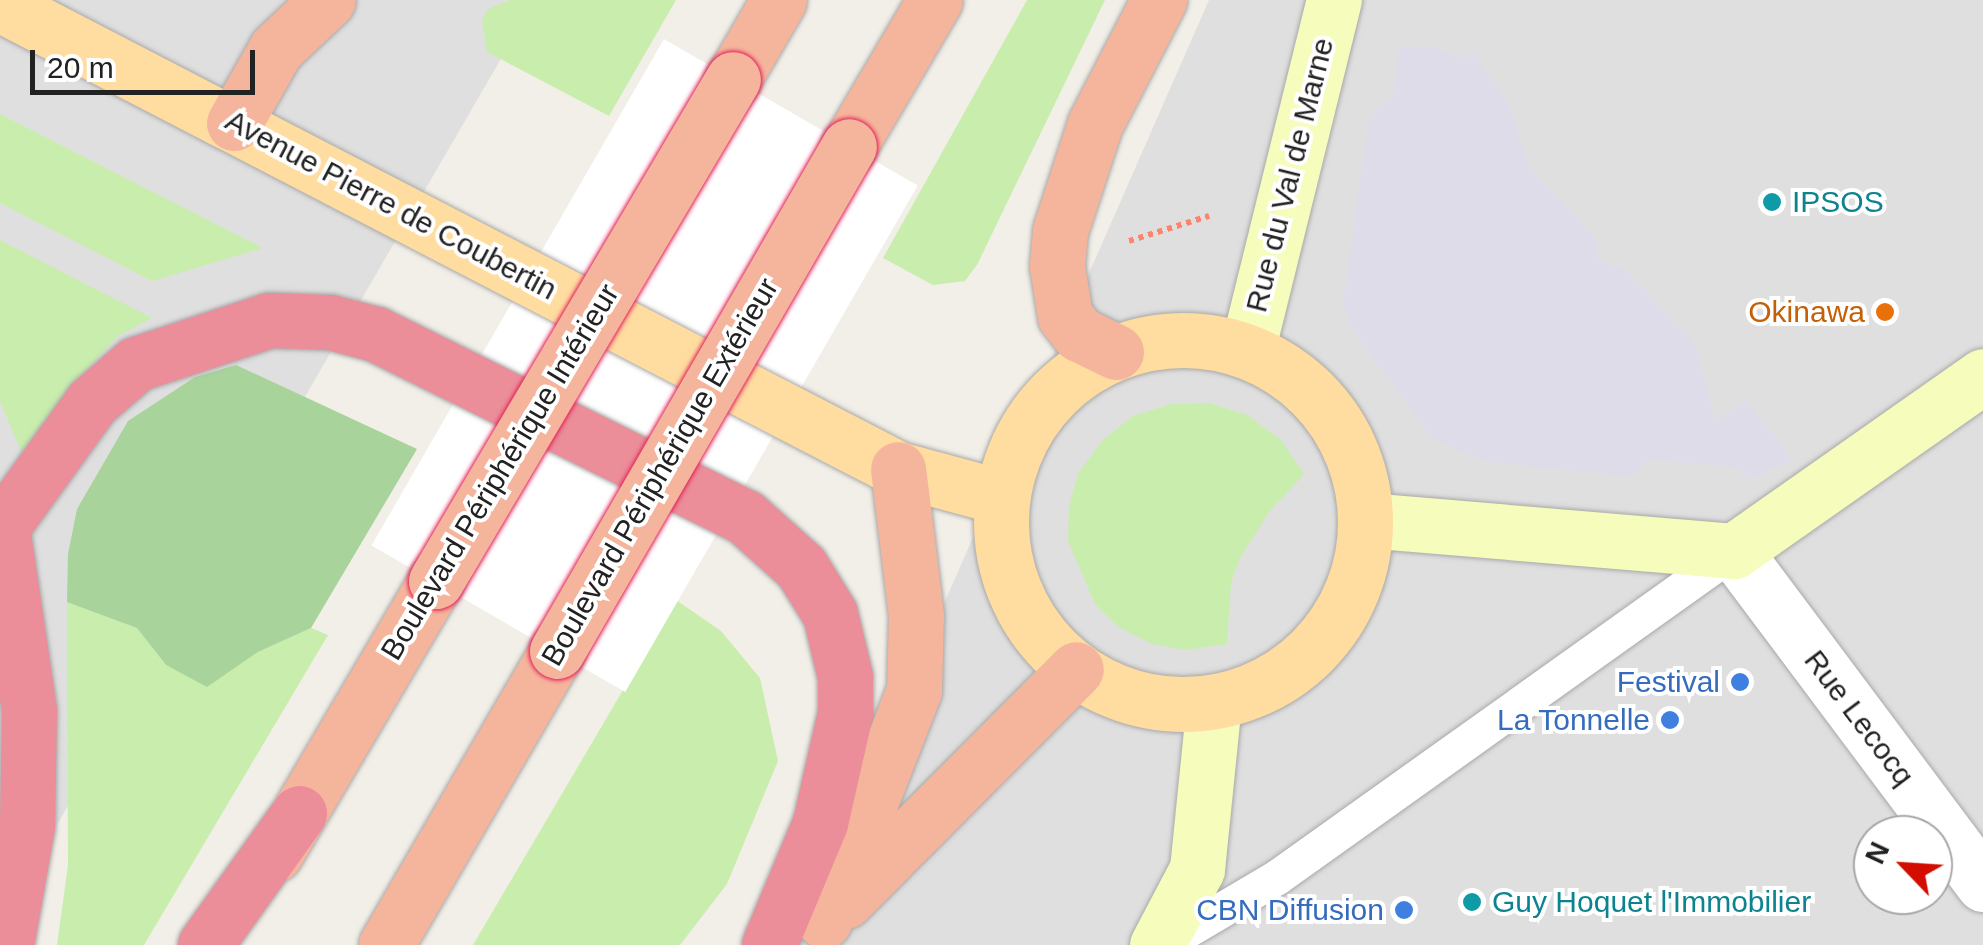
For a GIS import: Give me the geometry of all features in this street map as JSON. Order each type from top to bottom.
[{"type":"highway","points":[[234,122],[276,49],[328,0]]},
{"type":"highway","name":"Boulevard Périphérique Intérieur","points":[[224,945],[778,0]]},
{"type":"highway","name":"Boulevard Périphérique Extérieur","points":[[386,945],[934,0]]},
{"type":"highway","points":[[1116,352],[1079,334],[1065,316],[1056,266],[1060,232],[1095,124],[1160,0]]},
{"type":"highway","points":[[6,945],[27,826],[30,711],[2,519],[92,402],[136,364],[268,320],[330,322],[376,334],[746,517],[801,567],[830,614],[845,677],[830,788],[769,945]]},
{"type":"highway","points":[[811,933],[914,690],[916,615],[898,470]]},
{"type":"highway","points":[[811,933],[1076,670]]},
{"type":"highway","points":[[204,945],[299,813]]},
{"type":"main road","name":"Rue du Val de Marne","points":[[1247,350],[1334,0]]},
{"type":"main road","name":"Avenue Pierre de Coubertin","points":[[0,4],[234,122],[898,470],[1002,497]]},
{"type":"main road","points":[[1160,341],[1204,341],[1247,350],[1295,378],[1333,418],[1358,466],[1366,520],[1352,586],[1338,618],[1306,658],[1263,686],[1214,702],[1170,705],[1127,697],[1076,670],[1028,618],[1010,580],[1002,497],[1027,427],[1049,397],[1116,352],[1160,341]]},
{"type":"main road","points":[[1366,520],[1734,552],[1983,376]]},
{"type":"main road","points":[[1160,945],[1198,869],[1214,702]]},
{"type":"street","name":"Rue Lecocq","points":[[1734,552],[1983,884]]},
{"type":"lane","points":[[1160,945],[1277,876],[1734,552]]},
{"type":"path","points":[[1110,246],[1208,216]]},
{"type":"shaded area","points":[[0,0],[535,0],[0,923]]},
{"type":"shaded area","points":[[1209,0],[1983,0],[1983,945],[794,945]]},
{"type":"shaded area","points":[[1399,48],[1436,48],[1467,59],[1472,49],[1508,103],[1529,167],[1595,237],[1599,260],[1629,273],[1694,342],[1716,421],[1746,399],[1792,460],[1749,479],[1735,467],[1648,459],[1632,477],[1483,461],[1433,439],[1354,332],[1343,305],[1369,116],[1393,97]]},
{"type":"green space","points":[[510,0],[676,0],[609,116],[487,52],[482,20],[488,9]]},
{"type":"green space","points":[[1027,0],[1105,0],[977,265],[965,281],[933,285],[883,258]]},
{"type":"green space","points":[[0,114],[263,248],[152,281],[0,203]]},
{"type":"green space","points":[[0,240],[152,318],[118,336],[70,387],[22,454],[0,401]]},
{"type":"green space","points":[[236,365],[417,449],[311,628],[258,652],[207,687],[166,665],[137,628],[67,602],[68,554],[77,509],[128,421],[195,377]]},
{"type":"green space","points":[[1210,403],[1247,415],[1281,440],[1304,474],[1269,512],[1240,558],[1231,583],[1227,644],[1186,650],[1152,644],[1120,628],[1095,604],[1068,541],[1069,505],[1079,472],[1103,440],[1133,416],[1171,404]]},
{"type":"green space","points":[[676,600],[721,631],[760,678],[778,761],[727,884],[680,945],[473,945]]},
{"type":"green space","points":[[67,602],[137,628],[166,665],[207,686],[258,652],[311,628],[328,635],[144,945],[57,945],[68,865]]},
{"type":"pier","points":[[664,39],[918,186],[625,692],[372,546]]},
{"type":"place","name":"IPSOS","points":[[1772,202]]},
{"type":"place","name":"Okinawa","points":[[1885,312]]},
{"type":"place","name":"Festival","points":[[1740,682]]},
{"type":"place","name":"La Tonnelle","points":[[1670,720]]},
{"type":"place","name":"Guy Hoquet l'Immobilier","points":[[1472,902]]},
{"type":"place","name":"CBN Diffusion","points":[[1404,910]]}]
